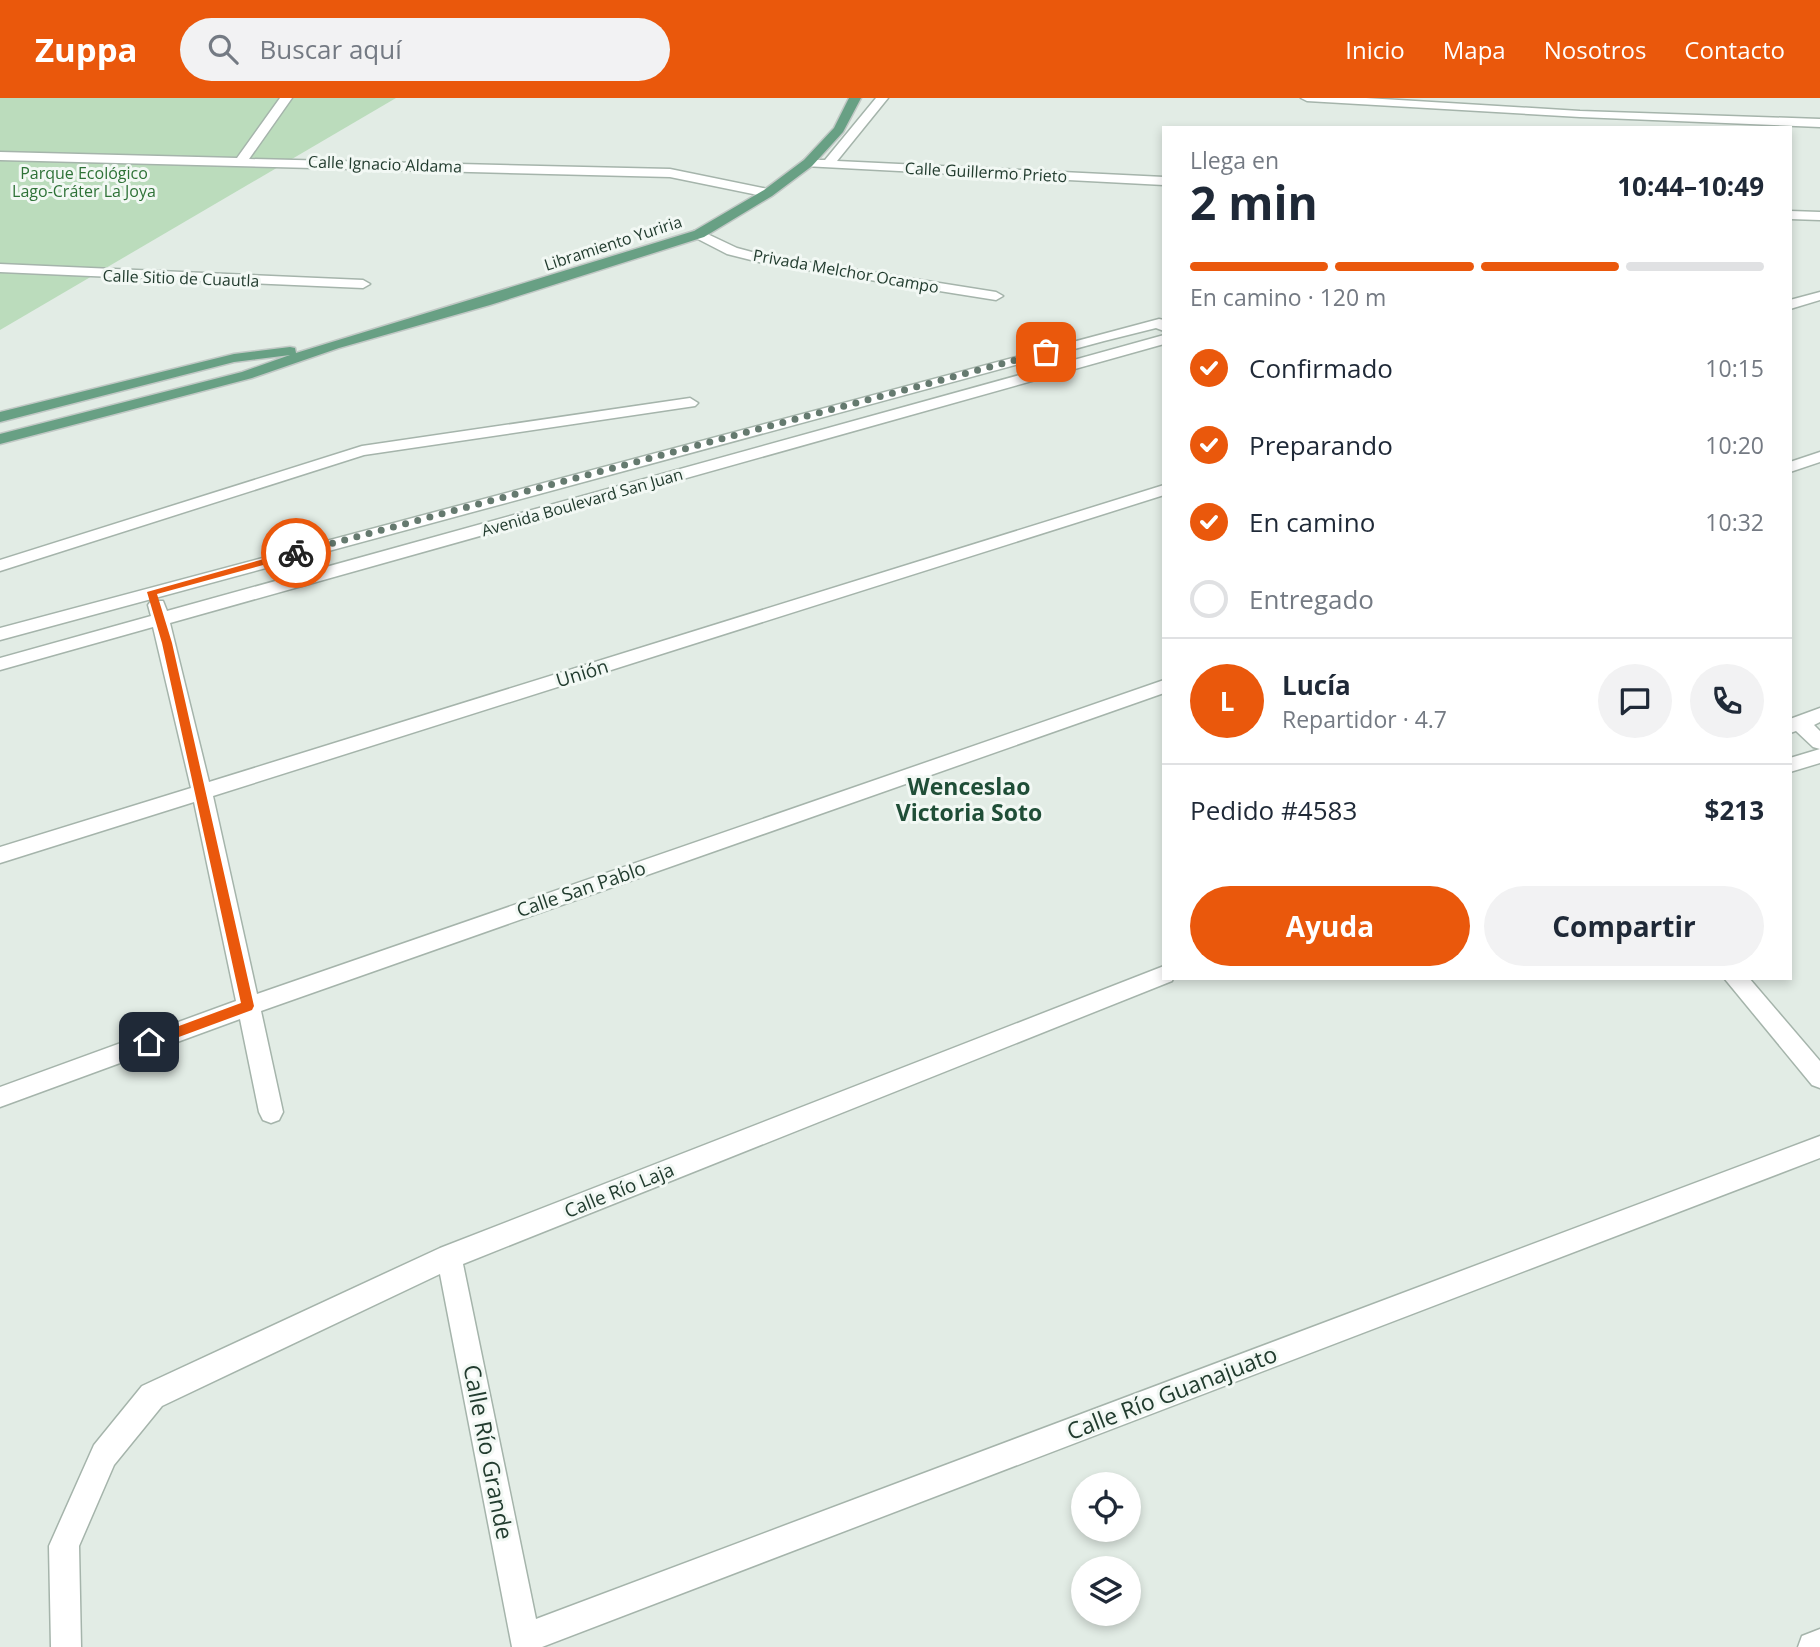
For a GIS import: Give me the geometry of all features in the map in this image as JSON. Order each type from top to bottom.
[{"type":"main road","name":"Libramiento Yuriria","points":[[0,439],[247,375],[334,345],[485,302],[699,234],[768,193],[808,163],[839,129],[855,98]]},
{"type":"main road","name":"Libramiento Yuriria","points":[[0,417],[234,358],[334,345]]},
{"type":"street","points":[[242,160],[286,98]]},
{"type":"street","points":[[829,163],[882,98]]},
{"type":"street","points":[[1307,98],[1580,114],[1820,123]]},
{"type":"street","points":[[1567,98],[1589,126]]},
{"type":"street","name":"Calle Ignacio Aldama","points":[[0,156],[242,160],[670,173],[768,193]]},
{"type":"street","name":"Calle Guillermo Prieto","points":[[808,163],[1162,181]]},
{"type":"street","points":[[1792,215],[1820,216]]},
{"type":"street","name":"Privada Melchor Ocampo","points":[[699,234],[732,251],[763,259],[996,296]]},
{"type":"street","name":"Calle Sitio de Cuautla","points":[[0,268],[363,284]]},
{"type":"street","points":[[1792,304],[1820,296]]},
{"type":"street","name":"Avenida Boulevard San Juan","points":[[0,634],[152,592],[1162,330]]},
{"type":"street","name":"Avenida Boulevard San Juan","points":[[0,664],[1162,330]]},
{"type":"street","points":[[0,566],[362,452],[690,403]]},
{"type":"street","points":[[1792,466],[1820,457]]},
{"type":"street","name":"Unión","points":[[0,855],[1162,492]]},
{"type":"street","points":[[152,592],[162,618],[271,1112]]},
{"type":"street","name":"Calle San Pablo","points":[[0,1097],[248,1006],[1162,687]]},
{"type":"street","points":[[1795,725],[1820,715]]},
{"type":"street","points":[[1795,725],[1820,741]]},
{"type":"street","points":[[1792,764],[1820,757]]},
{"type":"street","name":"Calle Río Laja","points":[[66,1647],[64,1546],[104,1455],[152,1396],[449,1257],[1162,976]]},
{"type":"street","points":[[1737,980],[1820,1077]]},
{"type":"street","name":"Calle Río Guanajuato","points":[[526,1643],[1820,1147]]},
{"type":"street","name":"Calle Río Grande","points":[[449,1257],[526,1643]]},
{"type":"street","points":[[1814,1647],[1820,1644]]},
{"type":"green space","name":"Parque Ecológico Lago-Cráter La Joya","points":[[0,98],[396,98],[0,330]]},
{"type":"way so far","points":[[296,553],[1046,352]]},
{"type":"district","name":"Wenceslao Victoria Soto","points":[[969,800]]},
{"type":"route","points":[[149,1042],[248,1006],[162,618],[152,592],[296,553]]}]
